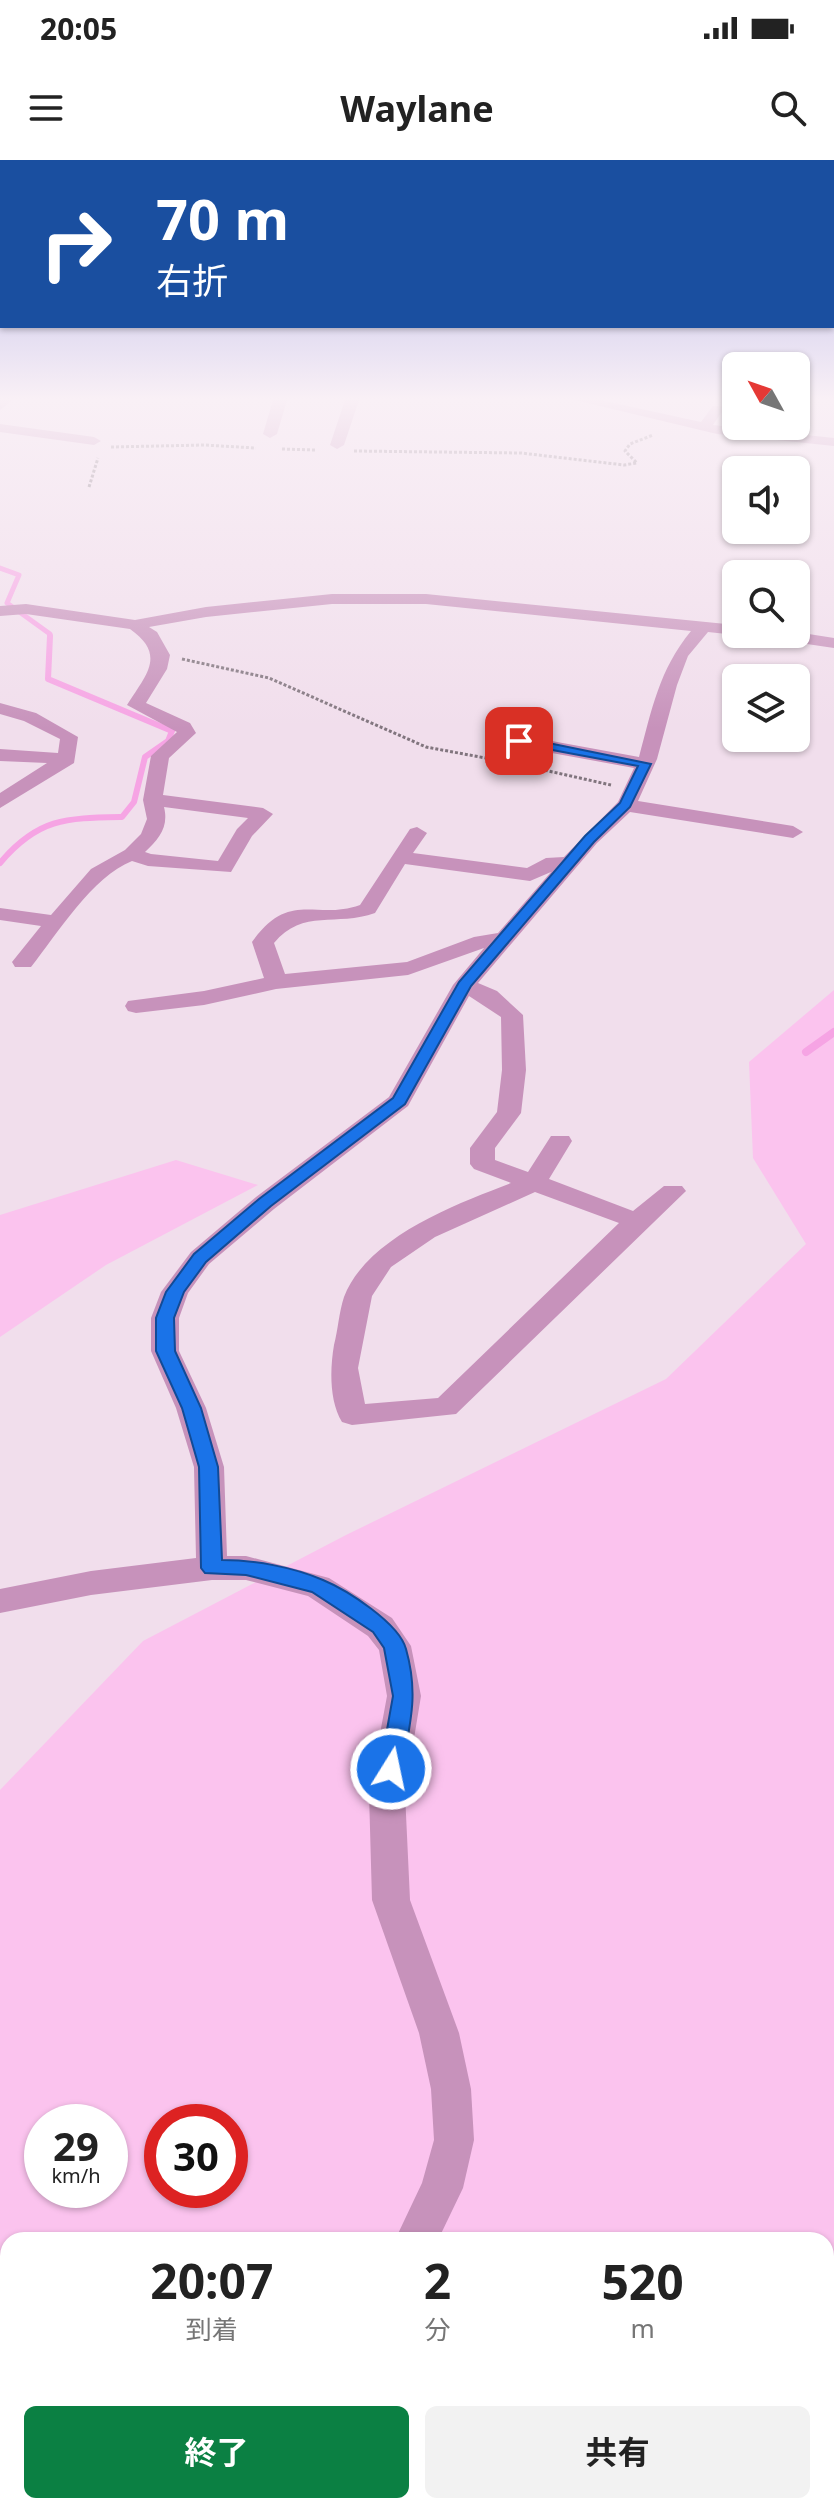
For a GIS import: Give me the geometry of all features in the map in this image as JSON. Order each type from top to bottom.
[{"type":"street","points":[[0,611],[26,609],[135,625],[206,612],[317,600],[426,599],[722,628]]},
{"type":"street","points":[[23,962],[96,874],[116,859],[132,854],[150,836],[157,819],[153,800],[160,756],[187,733],[184,727],[136,705],[158,669],[161,655],[151,636],[135,625]]},
{"type":"street","points":[[212,1568],[209,1467],[191,1408],[165,1351],[165,1318],[175,1292],[200,1258],[265,1203],[399,1101],[464,985],[629,797],[645,764],[680,655],[704,626]]},
{"type":"street","points":[[810,639],[834,643]]},
{"type":"street","points":[[0,708],[58,729],[69,737],[67,759]]},
{"type":"street","points":[[519,741],[645,764]]},
{"type":"street","points":[[0,755],[67,759]]},
{"type":"street","points":[[0,802],[67,759]]},
{"type":"street","points":[[629,797],[793,832]]},
{"type":"street","points":[[132,854],[148,860],[224,868],[244,833],[263,814],[153,800]]},
{"type":"street","points":[[276,982],[263,942],[278,924],[302,914],[354,914],[368,909],[417,833]]},
{"type":"street","points":[[399,857],[530,875],[553,862],[570,863]]},
{"type":"street","points":[[0,914],[56,922]]},
{"type":"street","points":[[136,1006],[204,998],[276,982],[406,968],[441,960],[488,938],[503,939]]},
{"type":"street","points":[[464,985],[489,996],[512,1015],[514,1070],[509,1113],[482,1148],[483,1164],[637,1221]]},
{"type":"street","points":[[560,1141],[533,1184],[486,1202],[426,1231],[381,1261],[358,1296],[344,1368],[352,1415],[446,1407],[637,1221],[673,1191]]},
{"type":"street","points":[[0,1601],[91,1583],[212,1568],[246,1568],[318,1586],[380,1627],[395,1646],[404,1696],[387,1793],[391,1900],[439,2033],[451,2089],[454,2140],[442,2188],[420,2232]]},
{"type":"path","points":[[161,655],[269,678],[426,747],[519,764]]},
{"type":"path","points":[[533,767],[629,797]]},
{"type":"shaded area","points":[[834,990],[834,2232],[0,2232],[0,1790],[143,1641],[346,1535],[666,1379],[806,1244],[753,1158],[749,1062]]},
{"type":"shaded area","points":[[176,1160],[258,1185],[106,1265],[0,1337],[0,1215]]},
{"type":"waterway","points":[[0,568],[19,575],[7,603],[50,636]]},
{"type":"waterway","points":[[0,863],[27,837],[54,824],[85,818],[122,817],[134,802],[145,757],[168,741],[172,731],[48,679],[50,636]]},
{"type":"waterway","points":[[806,1052],[834,1032]]},
{"type":"route","points":[[391,1769],[404,1696],[395,1646],[380,1627],[318,1586],[246,1568],[212,1568],[209,1467],[191,1408],[165,1351],[165,1318],[175,1292],[200,1258],[265,1203],[399,1101],[464,985],[590,839],[626,805],[645,764],[519,741]]}]
